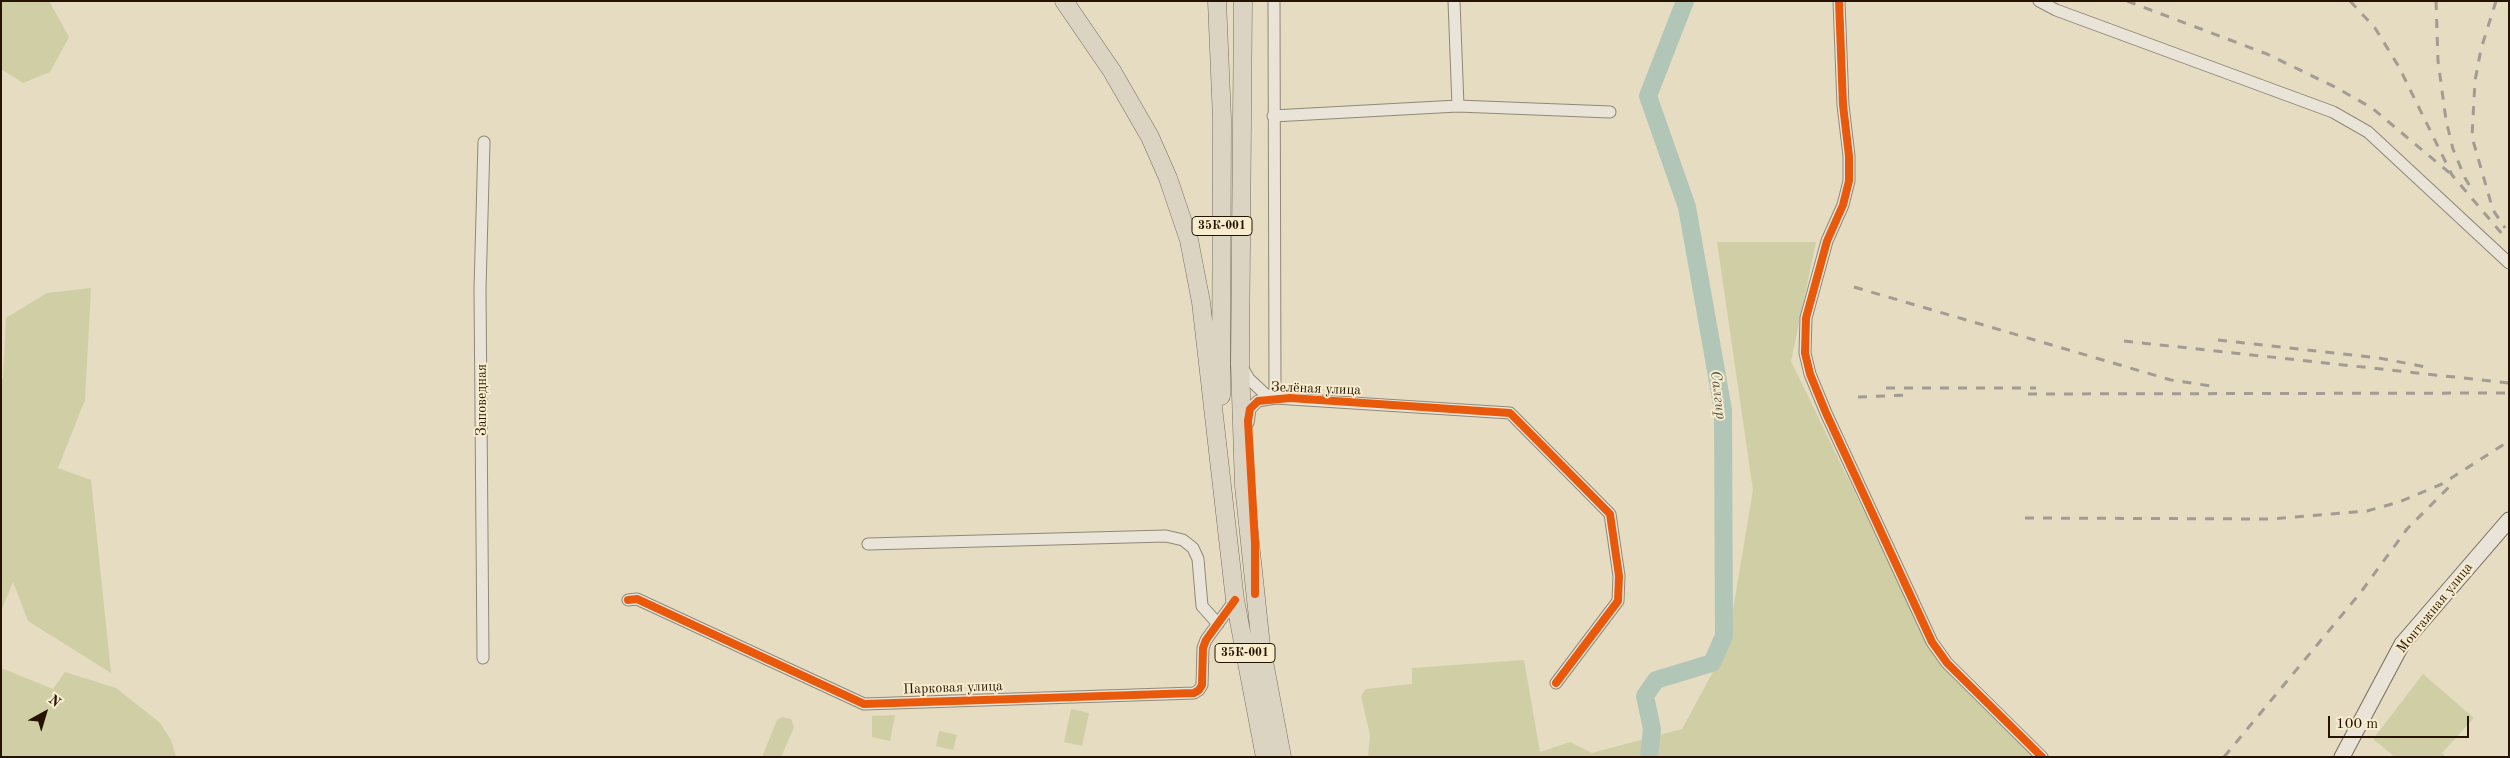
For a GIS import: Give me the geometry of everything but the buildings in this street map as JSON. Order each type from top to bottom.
[{"type":"main road","points":[[1064,1],[1134,106],[1168,178],[1189,240],[1201,302],[1220,451]]},
{"type":"main road","name":"35К-001","points":[[1217,1],[1222,119],[1220,451],[1236,600],[1265,757]]},
{"type":"main road","points":[[1236,1],[1241,43]]},
{"type":"main road","name":"35К-001","points":[[1243,1],[1241,43],[1240,364],[1244,486],[1255,594],[1269,697],[1282,757]]},
{"type":"street","points":[[1271,398],[1274,1]]},
{"type":"street","points":[[1454,1],[1458,106]]},
{"type":"street","points":[[1839,1],[1843,105],[1849,156],[1849,181],[1843,205],[1827,241],[1806,318],[1805,353],[1810,374],[1826,413],[1932,642],[1947,662],[2042,757]]},
{"type":"street","points":[[2039,1],[2065,14],[2333,112],[2368,132],[2509,263]]},
{"type":"street","points":[[1273,116],[1458,106],[1610,112]]},
{"type":"street","name":"Заповедная","points":[[483,658],[480,289],[484,142]]},
{"type":"street","points":[[1240,364],[1256,386],[1271,398]]},
{"type":"street","name":"Зелёная улица","points":[[1255,594],[1255,543],[1248,420],[1250,409],[1258,401],[1271,398],[1510,413],[1610,514],[1619,576],[1618,601],[1556,683]]},
{"type":"street","name":"Монтажная улица","points":[[2342,757],[2402,644],[2509,520]]},
{"type":"street","points":[[868,544],[1166,536],[1183,540],[1193,548],[1198,559],[1202,606],[1218,624]]},
{"type":"street","name":"Парковая улица","points":[[628,600],[636,600],[864,704],[1194,693],[1202,685],[1206,640],[1236,600]]},
{"type":"shaded area","points":[[1,1],[49,1],[69,37],[50,72],[23,83],[1,69]]},
{"type":"shaded area","points":[[1717,242],[1816,242],[1791,361],[1933,654],[2041,757],[1368,757],[1370,735],[1361,696],[1366,689],[1412,684],[1412,668],[1524,660],[1540,752],[1570,742],[1592,753],[1682,729],[1727,646],[1753,490]]},
{"type":"shaded area","points":[[91,288],[85,400],[58,468],[91,480],[111,673],[28,621],[13,582],[1,611],[1,377],[3,379],[6,318],[47,293]]},
{"type":"shaded area","points":[[1,668],[53,689],[65,672],[116,688],[160,723],[171,740],[176,757],[1,757]]},
{"type":"shaded area","points":[[2423,674],[2474,718],[2442,753],[2446,757],[2395,757],[2373,739]]},
{"type":"shaded area","points":[[1071,709],[1089,713],[1082,746],[1064,742]]},
{"type":"shaded area","points":[[895,715],[890,741],[872,737],[872,716]]},
{"type":"shaded area","points":[[782,717],[791,719],[794,727],[781,757],[762,757],[777,720]]},
{"type":"shaded area","points":[[939,731],[957,735],[953,750],[936,746]]},
{"type":"waterway","name":"Салгир","points":[[1649,757],[1652,729],[1645,696],[1656,680],[1712,663],[1724,636],[1723,410],[1687,207],[1648,96],[1685,1]]},
{"type":"railway","points":[[2127,1],[2267,54],[2337,88],[2372,108],[2452,175]]},
{"type":"railway","points":[[2350,1],[2375,28],[2399,67],[2452,175],[2503,235]]},
{"type":"railway","points":[[2436,1],[2438,61],[2446,120],[2453,149],[2465,178],[2473,191]]},
{"type":"railway","points":[[2496,1],[2481,49],[2475,81],[2472,137],[2493,210],[2505,228]]},
{"type":"railway","points":[[1854,287],[2171,380],[2218,387]]},
{"type":"railway","points":[[2218,340],[2379,358],[2431,368]]},
{"type":"railway","points":[[2124,341],[2509,383]]},
{"type":"railway","points":[[1886,388],[2036,388]]},
{"type":"railway","points":[[2028,394],[2509,393]]},
{"type":"railway","points":[[1858,397],[1910,395]]},
{"type":"railway","points":[[2025,518],[2271,519],[2367,511],[2399,502],[2442,484],[2509,441]]},
{"type":"railway","points":[[2224,757],[2361,592],[2407,529],[2453,483]]},
{"type":"cycle path","points":[[1839,1],[1843,105],[1849,156],[1849,181],[1843,205],[1827,241],[1806,318],[1805,353],[1810,374],[1826,413],[1932,642],[1947,663],[2042,757]]},
{"type":"cycle path","points":[[1255,594],[1255,543],[1248,421],[1250,409],[1258,401],[1290,398],[1510,413],[1610,514],[1619,576],[1618,601],[1556,683]]},
{"type":"cycle path","points":[[628,600],[637,599],[864,704],[1194,693],[1202,685],[1203,648],[1206,640],[1235,600]]}]
